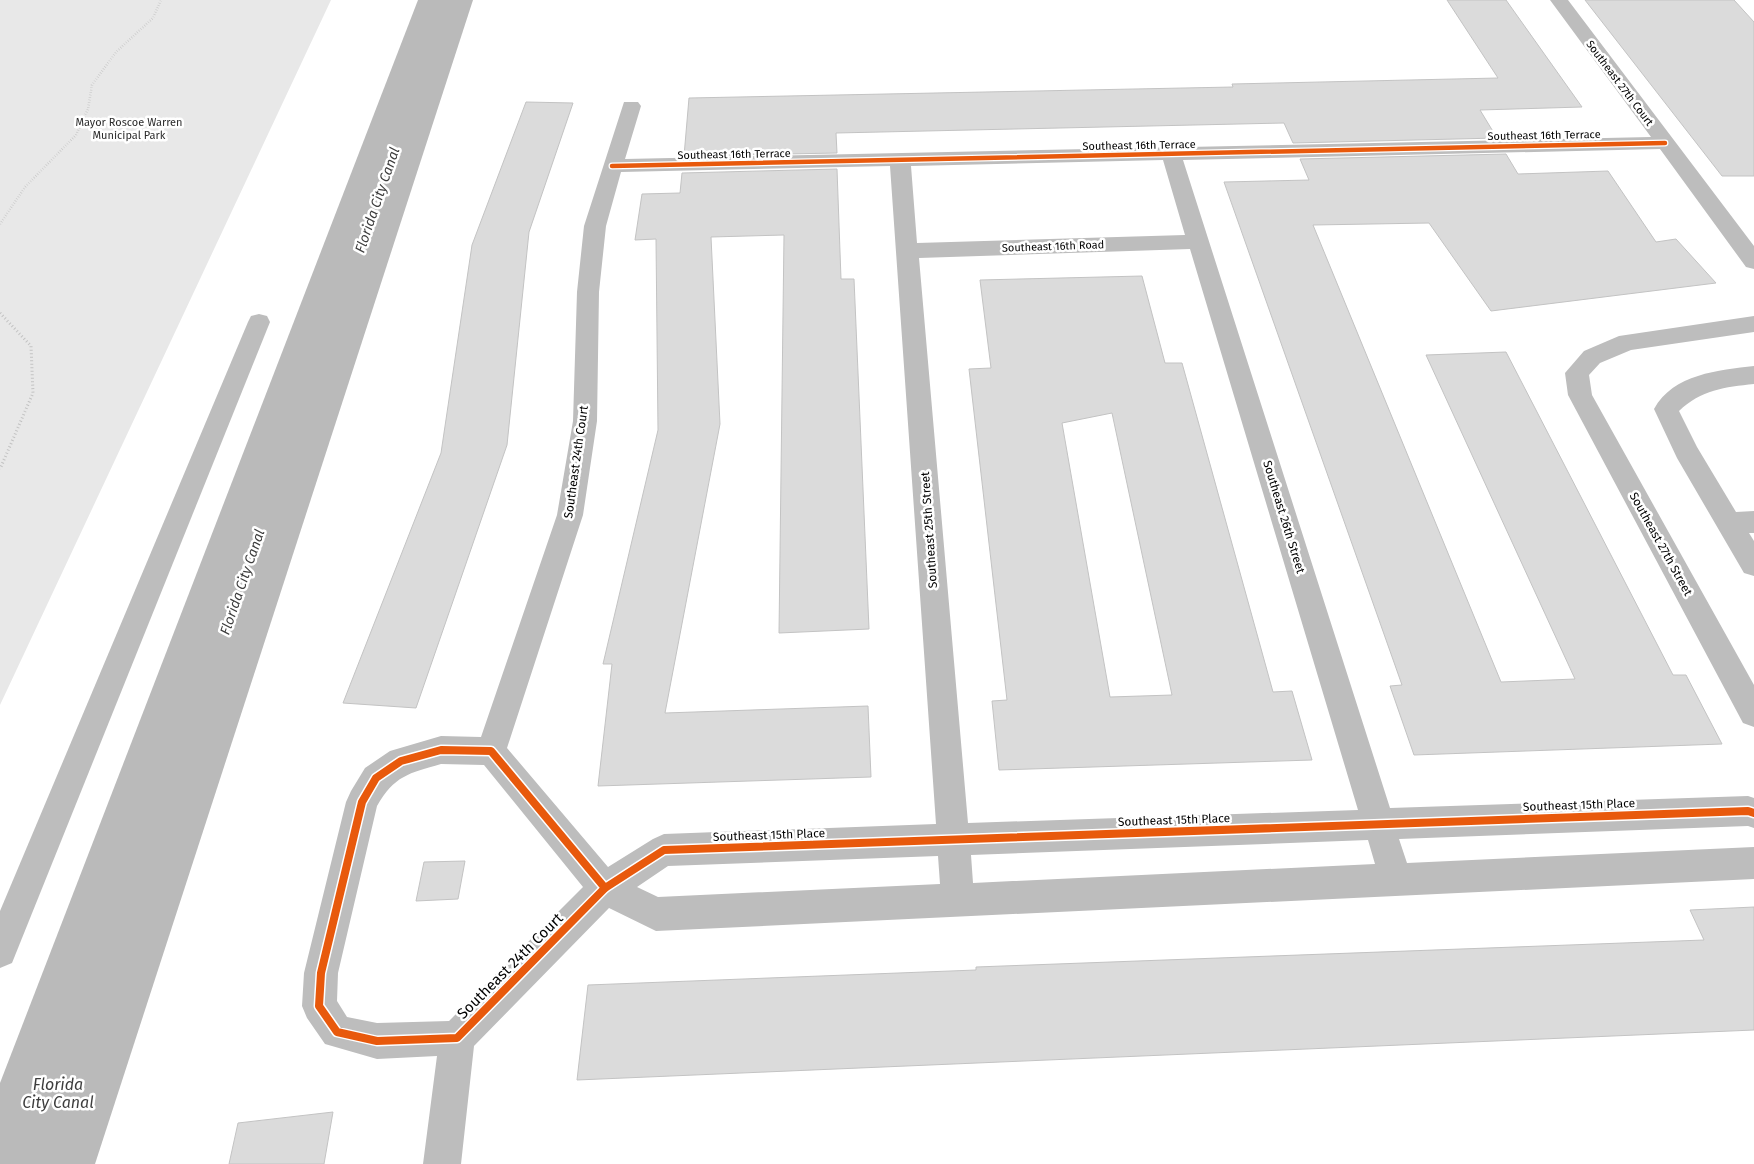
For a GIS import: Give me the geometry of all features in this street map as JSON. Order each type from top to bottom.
[{"type":"street","name":"Southeast 27th Court","points":[[1559,0],[1754,262]]},
{"type":"street","name":"Southeast 24th Court","points":[[457,1038],[377,1041],[336,1032],[319,1006],[321,973],[362,802],[376,778],[401,761],[441,750],[491,751],[570,515],[585,421],[588,292],[595,226],[631,106]]},
{"type":"street","name":"Southeast 16th Terrace","points":[[612,166],[1665,143]]},
{"type":"street","name":"Southeast 26th Street","points":[[1171,154],[1396,880]]},
{"type":"street","name":"Southeast 25th Street","points":[[900,160],[958,900]]},
{"type":"street","name":"Southeast 16th Road","points":[[907,251],[1198,242]]},
{"type":"street","points":[[0,951],[259,322]]},
{"type":"street","name":"Southeast 27th Street","points":[[1754,324],[1627,342],[1592,357],[1577,373],[1580,395],[1754,713]]},
{"type":"street","points":[[1754,374],[1710,381],[1682,393],[1666,409],[1686,451],[1741,523],[1754,565]]},
{"type":"street","points":[[491,751],[606,888],[656,914],[1754,863]]},
{"type":"street","name":"Southeast 15th Place","points":[[606,888],[664,850],[1748,810],[1754,813]]},
{"type":"street","name":"Southeast 24th Court","points":[[442,1164],[457,1038],[606,888]]},
{"type":"path","points":[[0,224],[25,187],[76,135],[88,110],[92,85],[116,52],[153,18],[161,0]]},
{"type":"path","points":[[0,313],[31,346],[33,393],[0,470]]},
{"type":"green space","name":"Mayor Roscoe Warren Municipal Park","points":[[0,0],[331,0],[0,705]]},
{"type":"water","name":"Florida City Canal","points":[[418,0],[473,0],[95,1164],[0,1164],[0,1083]]},
{"type":"building","points":[[1447,0],[1506,0],[1582,107],[1480,110],[1497,138],[1293,143],[1284,123],[836,133],[837,153],[684,156],[689,98],[1233,87],[1232,84],[1498,78]]},
{"type":"building","points":[[1585,0],[1734,0],[1754,22],[1754,176],[1722,176]]},
{"type":"building","points":[[526,102],[573,103],[529,232],[507,445],[416,708],[343,703],[441,453],[472,245]]},
{"type":"building","points":[[1506,154],[1518,174],[1608,171],[1656,242],[1676,239],[1716,283],[1491,311],[1429,223],[1313,225],[1501,682],[1575,679],[1426,355],[1506,352],[1673,675],[1686,675],[1722,744],[1414,755],[1390,686],[1402,685],[1224,182],[1309,180],[1300,159]]},
{"type":"building","points":[[837,169],[841,279],[854,279],[869,629],[779,633],[784,235],[711,237],[720,424],[665,713],[868,706],[871,777],[598,786],[612,664],[603,664],[658,430],[656,239],[635,240],[642,194],[680,193],[682,173]]},
{"type":"building","points":[[1142,276],[1165,363],[1182,363],[1273,692],[1292,691],[1312,760],[999,770],[992,701],[1007,700],[969,369],[991,368],[980,280]],"holes":[[[1112,413],[1172,695],[1110,697],[1062,423]]]},
{"type":"building","points":[[465,861],[458,899],[416,901],[424,862]]},
{"type":"building","points":[[1754,907],[1754,1030],[577,1080],[588,985],[976,970],[976,967],[1704,940],[1690,910]]},
{"type":"building","points":[[333,1112],[324,1164],[229,1164],[238,1123]]},
{"type":"cycle path","points":[[612,166],[1665,143]]},
{"type":"cycle path","points":[[441,750],[491,751],[605,888],[457,1038],[377,1041],[337,1032],[319,1006],[321,973],[362,802],[376,778],[401,761],[441,750]]},
{"type":"cycle path","points":[[605,888],[664,850],[1748,811],[1754,813]]}]
